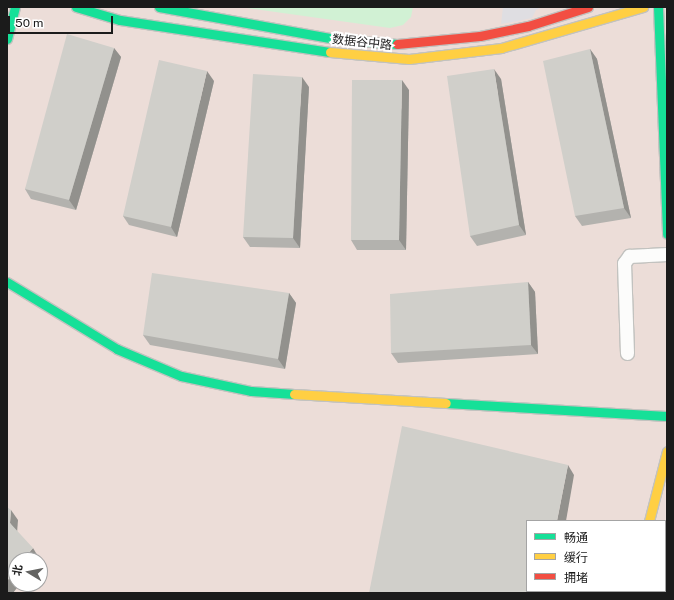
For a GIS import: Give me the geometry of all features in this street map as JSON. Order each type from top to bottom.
[{"type":"street","points":[[7,39],[15,7]]},
{"type":"street","name":"数据谷中路","points":[[76,7],[136,23],[336,53],[409,58],[501,48],[643,7]]},
{"type":"street","name":"数据谷中路","points":[[159,7],[335,39],[391,44],[437,42],[480,36],[528,26],[588,7]]},
{"type":"street","points":[[658,7],[667,234]]},
{"type":"street","points":[[627,353],[624,263],[629,256],[667,254]]},
{"type":"street","points":[[7,282],[117,349],[181,376],[251,391],[667,416]]},
{"type":"street","points":[[649,520],[667,451]]},
{"type":"shaded area","points":[[7,7],[667,7],[667,593],[7,593]]},
{"type":"shaded area","points":[[503,7],[542,7],[536,10],[532,18],[501,24]]},
{"type":"green space","points":[[239,7],[413,7],[411,17],[403,25],[390,28]]},
{"type":"building","points":[[67,34],[114,48],[69,200],[25,189]]},
{"type":"building","points":[[590,49],[624,208],[575,216],[543,61]]},
{"type":"building","points":[[159,60],[207,71],[171,227],[123,216]]},
{"type":"building","points":[[494,69],[519,225],[470,236],[447,76]]},
{"type":"building","points":[[253,74],[302,77],[293,238],[243,237]]},
{"type":"building","points":[[352,80],[402,80],[399,240],[351,240]]},
{"type":"building","points":[[152,273],[289,293],[278,359],[143,335]]},
{"type":"building","points":[[528,282],[531,345],[391,353],[390,294]]},
{"type":"building","points":[[402,426],[568,465],[557,520],[526,520],[526,592],[543,593],[369,593]]},
{"type":"building","points":[[7,507],[11,510],[10,523],[33,548],[30,552],[8,552],[7,581]]},
{"type":"traffic: fast","points":[[7,39],[15,7]]},
{"type":"traffic: fast","points":[[76,7],[120,20],[330,52]]},
{"type":"traffic: fast","points":[[159,7],[335,39],[397,44]]},
{"type":"traffic: fast","points":[[658,7],[667,234]]},
{"type":"traffic: fast","points":[[7,282],[117,349],[181,376],[251,391],[294,394]]},
{"type":"traffic: fast","points":[[446,403],[667,416]]},
{"type":"traffic: slow","points":[[330,52],[409,59],[501,48],[643,7]]},
{"type":"traffic: slow","points":[[294,394],[446,403]]},
{"type":"traffic: slow","points":[[649,520],[667,451]]},
{"type":"traffic: jam","points":[[397,44],[480,36],[528,26],[588,7]]}]
